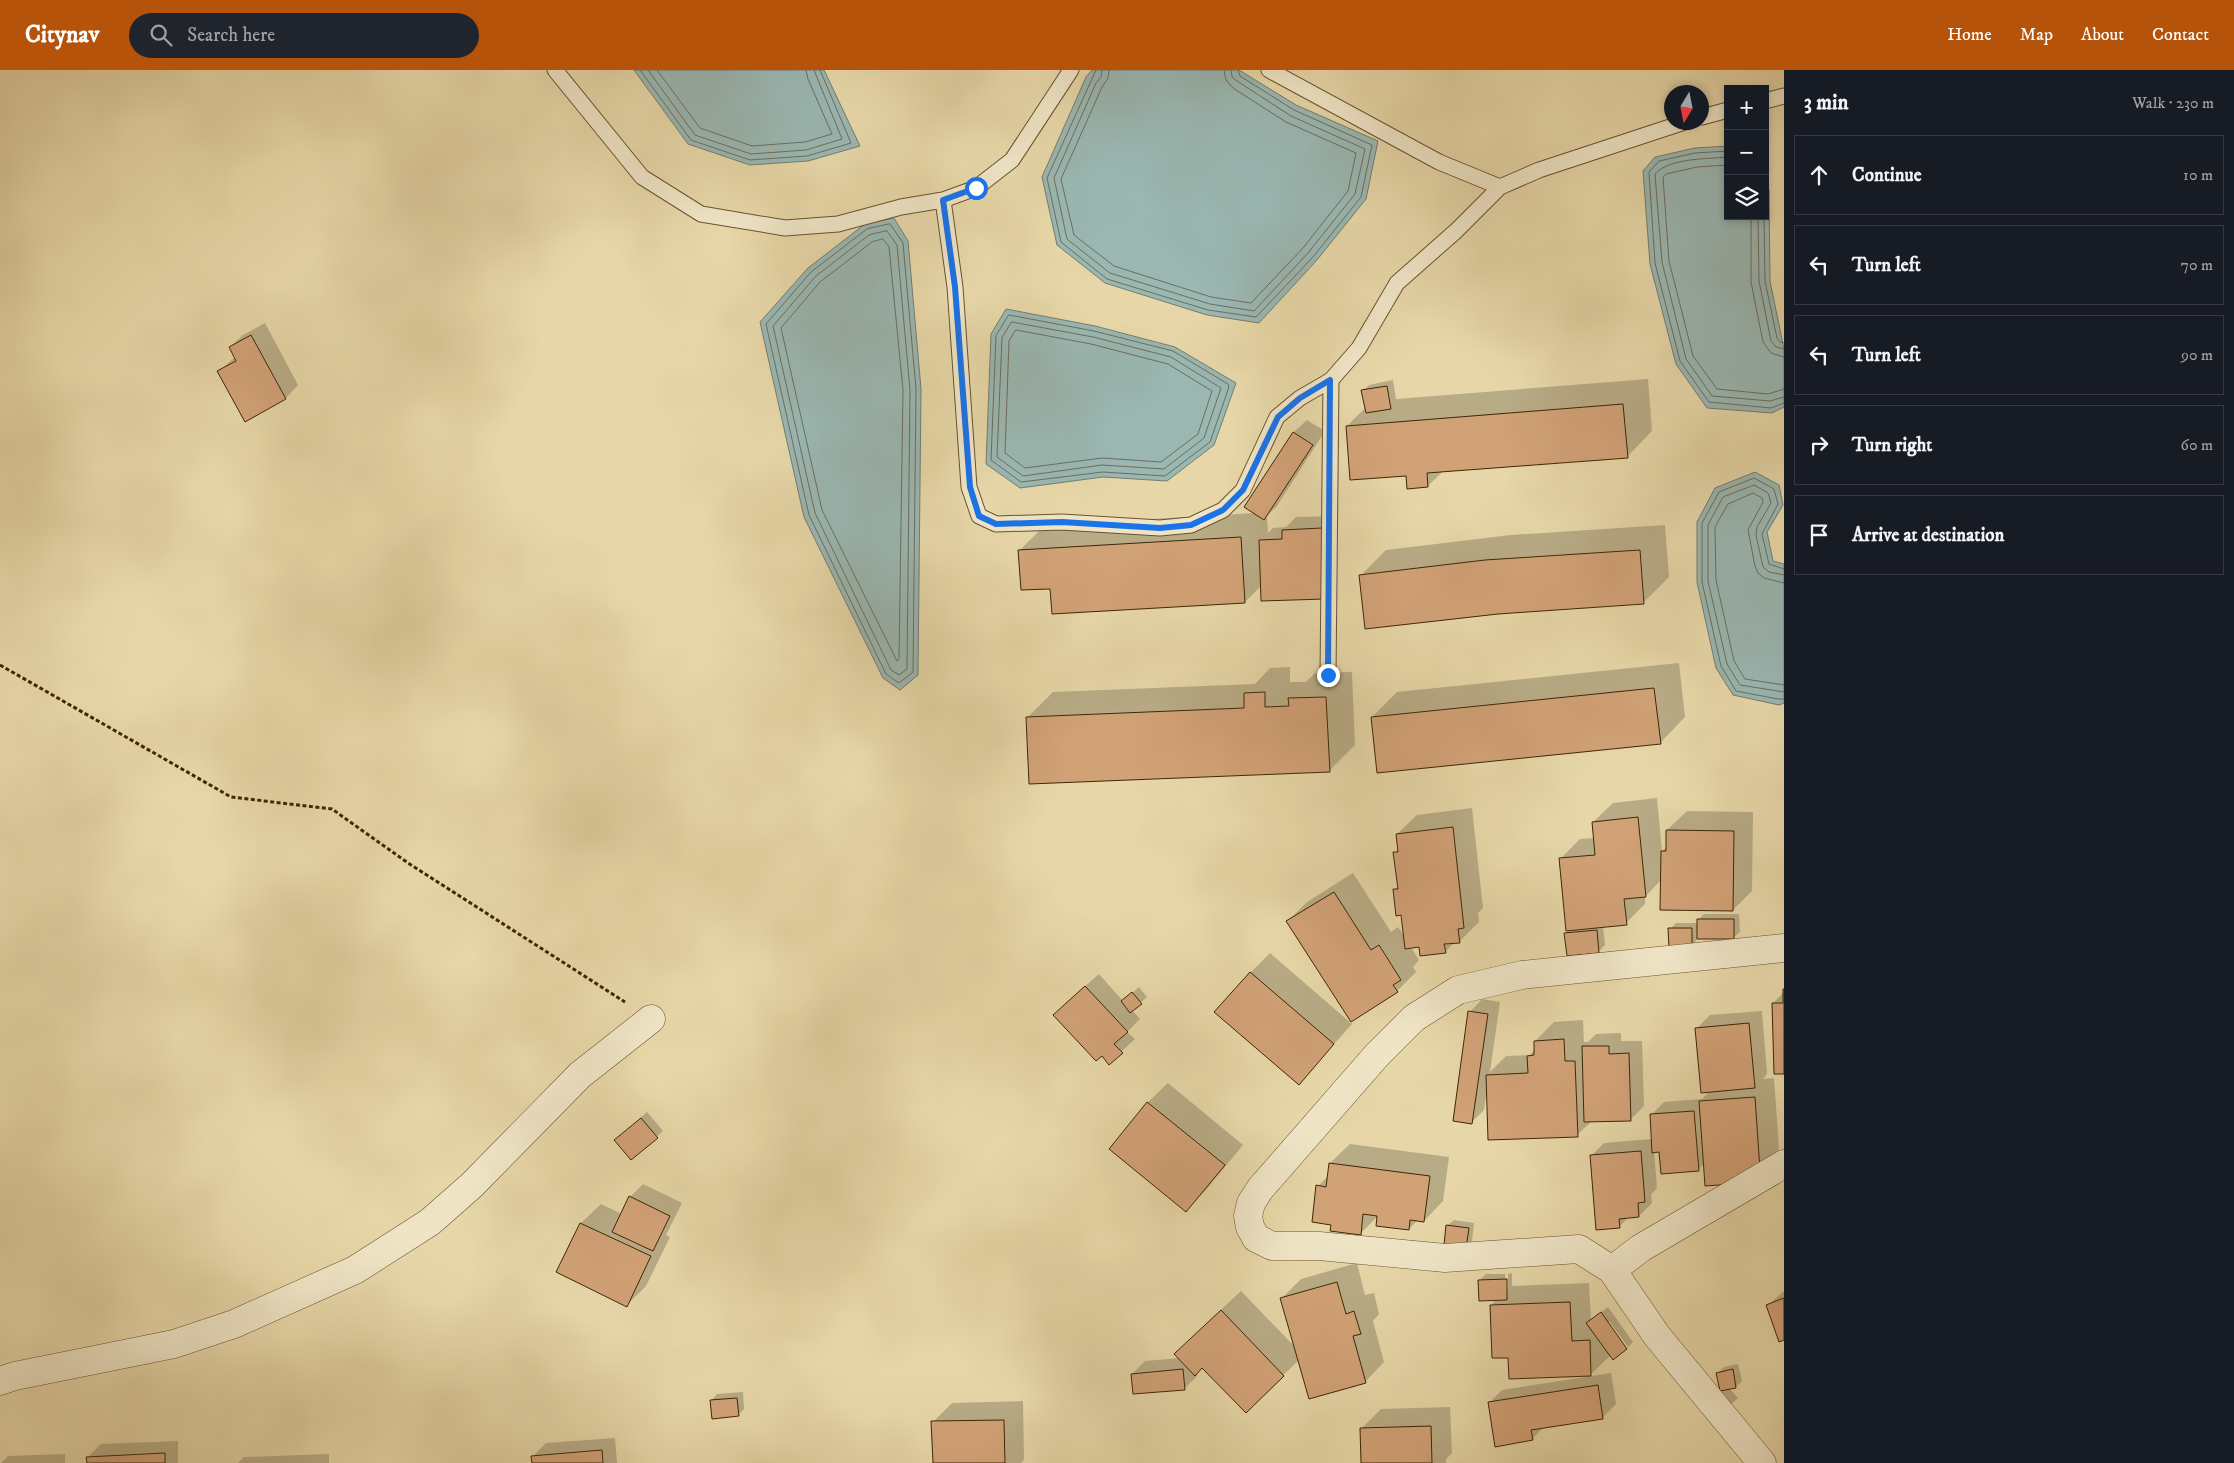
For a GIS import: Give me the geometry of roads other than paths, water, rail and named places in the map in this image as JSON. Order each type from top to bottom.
[{"type":"street","points":[[1762,1463],[1657,1336],[1612,1270],[1579,1249],[1445,1258],[1319,1246],[1272,1246],[1256,1238],[1250,1227],[1248,1216],[1251,1203],[1260,1189],[1377,1055],[1414,1018],[1458,990],[1522,975],[1784,948]]},
{"type":"street","points":[[0,1381],[15,1376],[174,1344],[234,1324],[355,1270],[430,1222],[472,1185],[580,1075],[651,1019]]},
{"type":"street","points":[[1612,1270],[1641,1248],[1784,1164]]},
{"type":"lane","points":[[555,70],[642,177],[701,214],[785,228],[838,224],[901,207],[943,200],[976,188],[1012,160],[1071,70]]},
{"type":"lane","points":[[1269,70],[1440,162],[1500,188]]},
{"type":"lane","points":[[1769,100],[1784,96]]},
{"type":"lane","points":[[1709,115],[1724,111]]},
{"type":"lane","points":[[943,200],[955,287],[970,487],[979,516],[996,524],[1062,522],[1160,528],[1191,525],[1223,510],[1243,490],[1278,417],[1300,398],[1330,380],[1358,348],[1398,282],[1456,231],[1500,188],[1538,170],[1664,129]]},
{"type":"lane","points":[[1328,675],[1330,380]]},
{"type":"water","points":[[634,70],[824,70],[860,146],[808,161],[750,165],[688,144]]},
{"type":"water","points":[[1092,70],[1239,70],[1296,105],[1378,141],[1366,199],[1317,260],[1259,323],[1207,315],[1105,283],[1057,245],[1042,177],[1086,77]]},
{"type":"water","points":[[1724,146],[1724,220],[1769,220],[1769,190],[1770,281],[1784,349],[1784,407],[1772,413],[1707,408],[1676,364],[1650,264],[1643,171],[1655,157],[1695,148]]},
{"type":"water","points":[[894,218],[908,241],[921,389],[918,675],[900,690],[883,678],[804,517],[760,322],[808,268],[865,224]]},
{"type":"water","points":[[1006,309],[1095,326],[1175,347],[1236,383],[1214,445],[1167,481],[1103,477],[1020,488],[986,464],[991,334]]},
{"type":"water","points":[[1755,472],[1779,485],[1783,505],[1767,532],[1773,561],[1784,564],[1784,703],[1779,705],[1733,695],[1716,668],[1697,582],[1697,522],[1715,488]]}]
